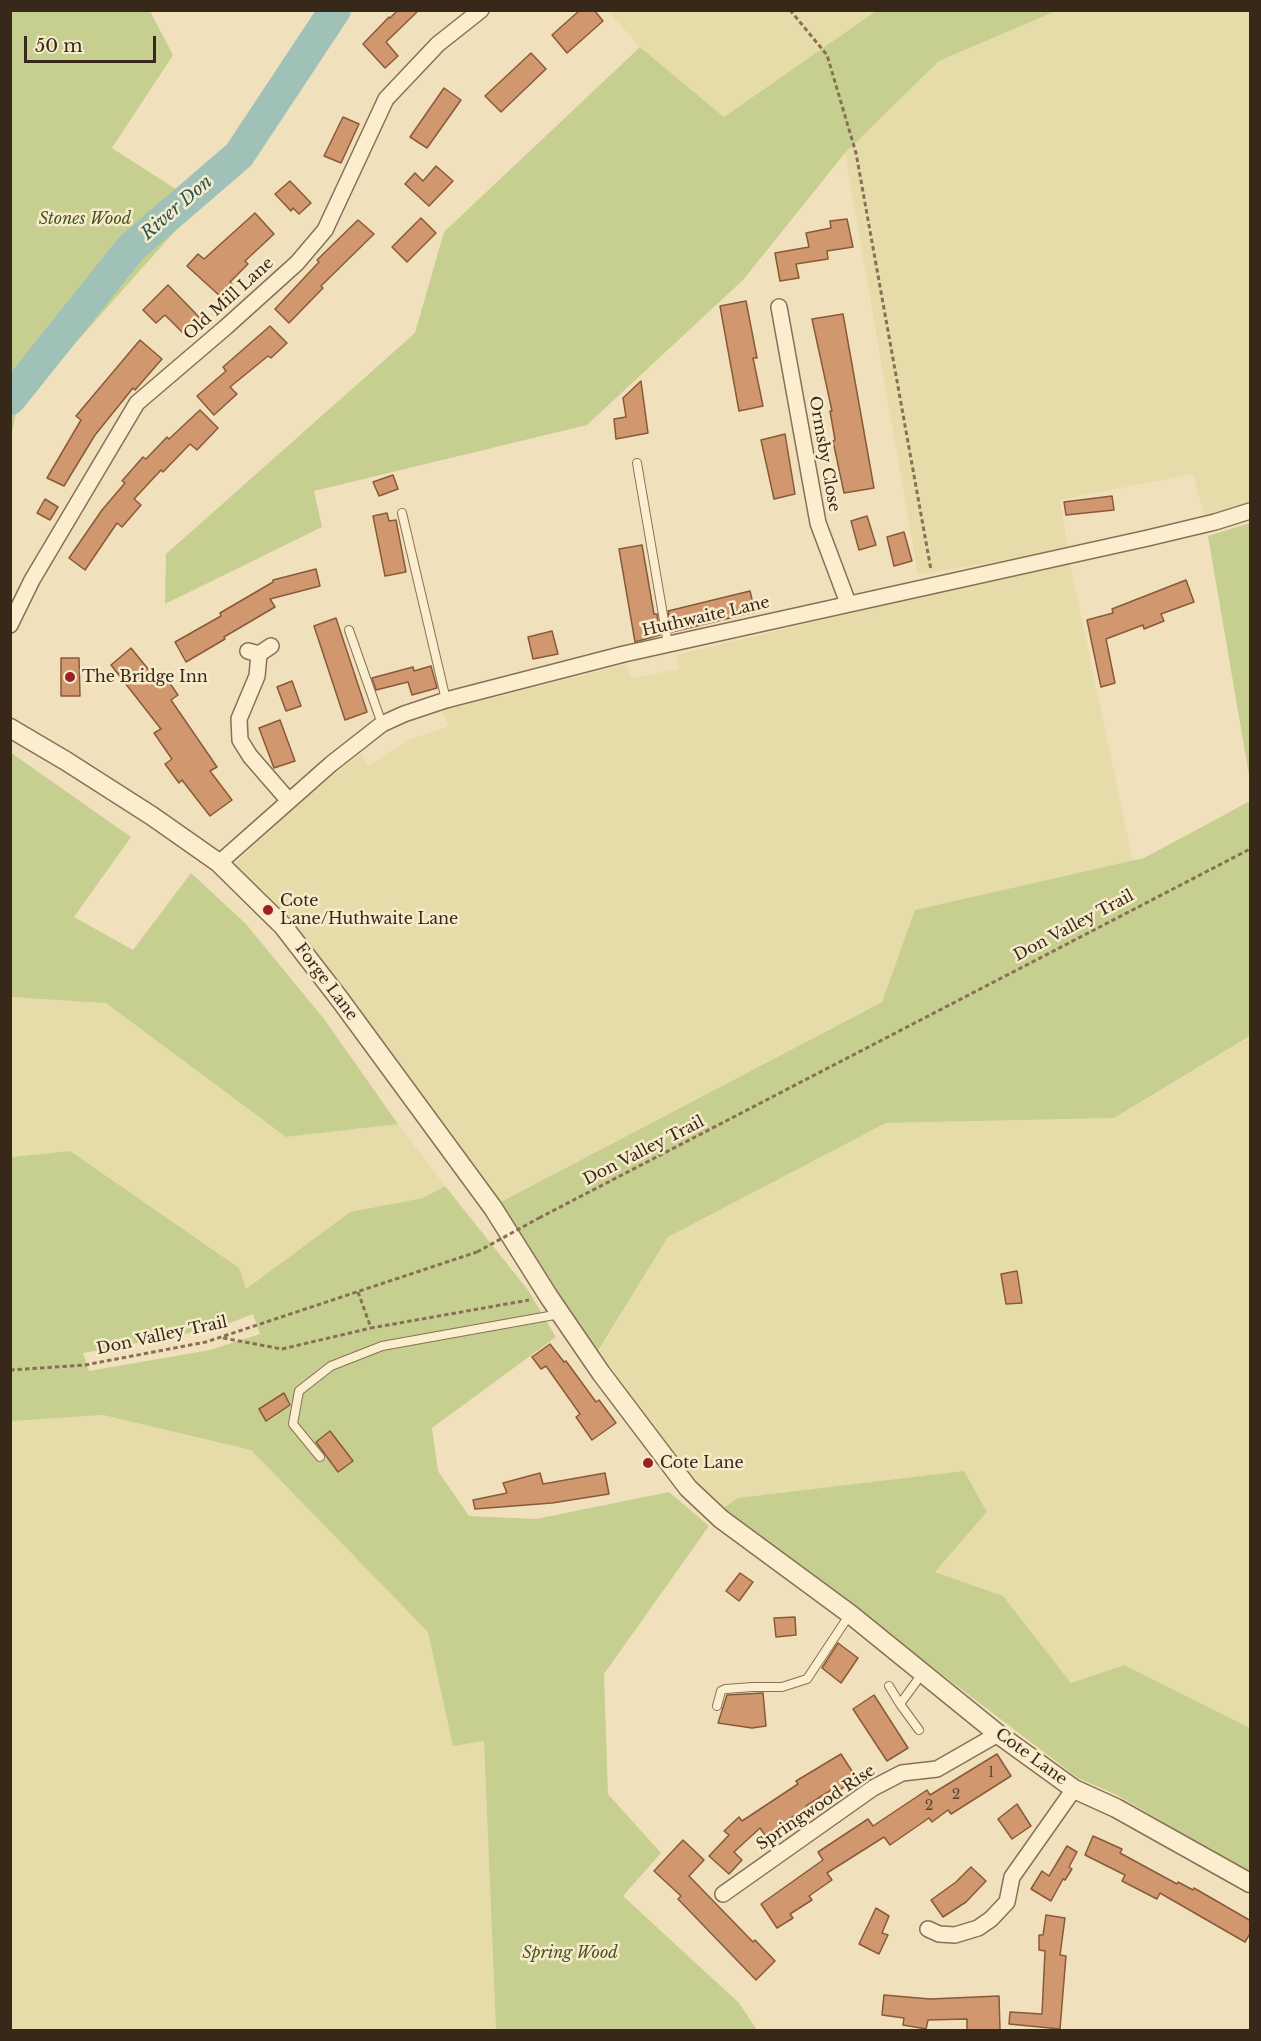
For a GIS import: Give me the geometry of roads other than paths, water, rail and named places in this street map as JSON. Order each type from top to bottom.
[{"type":"street","name":"Old Mill Lane","points":[[10,625],[32,580],[137,403],[297,263],[325,230],[386,99],[438,44],[481,10]]},
{"type":"street","name":"Ormsby Close","points":[[779,307],[818,523],[848,603]]},
{"type":"street","name":"Huthwaite Lane","points":[[219,863],[330,764],[382,724],[404,714],[446,700],[668,644],[1149,538],[1251,512]]},
{"type":"street","points":[[259,651],[257,676],[239,719],[240,740],[250,756],[289,801]]},
{"type":"street","name":"Forge Lane","points":[[10,728],[66,760],[219,863],[283,926],[348,1010],[504,1224]]},
{"type":"street","name":"Cote Lane","points":[[504,1224],[549,1297],[601,1373],[688,1488],[721,1519],[850,1614],[998,1734],[1074,1789],[1116,1808],[1251,1883]]},
{"type":"street","name":"Springwood Rise","points":[[723,1894],[873,1788],[902,1773],[937,1770],[998,1734]]},
{"type":"street","points":[[928,1929],[939,1934],[955,1935],[978,1928],[991,1919],[1007,1902],[1012,1876],[1074,1789]]},
{"type":"lane","points":[[637,463],[668,644]]},
{"type":"lane","points":[[402,513],[446,700]]},
{"type":"lane","points":[[349,630],[382,724]]},
{"type":"lane","points":[[320,1457],[293,1424],[299,1391],[331,1366],[382,1346],[561,1314]]},
{"type":"lane","points":[[717,1706],[721,1691],[725,1689],[782,1687],[807,1679],[850,1614]]},
{"type":"lane","points":[[900,1704],[923,1672]]},
{"type":"lane","points":[[889,1686],[919,1730]]},
{"type":"waterway","name":"River Don","points":[[10,399],[131,248],[239,155],[335,10]]},
{"type":"place","name":"The Bridge Inn","points":[[70,677]]},
{"type":"place","name":"Cote Lane/Huthwaite Lane","points":[[268,910]]},
{"type":"place","name":"Cote Lane","points":[[648,1463]]},
{"type":"park label","name":"Stones Wood","points":[[85,219]]},
{"type":"park label","name":"Spring Wood","points":[[570,1953]]}]
